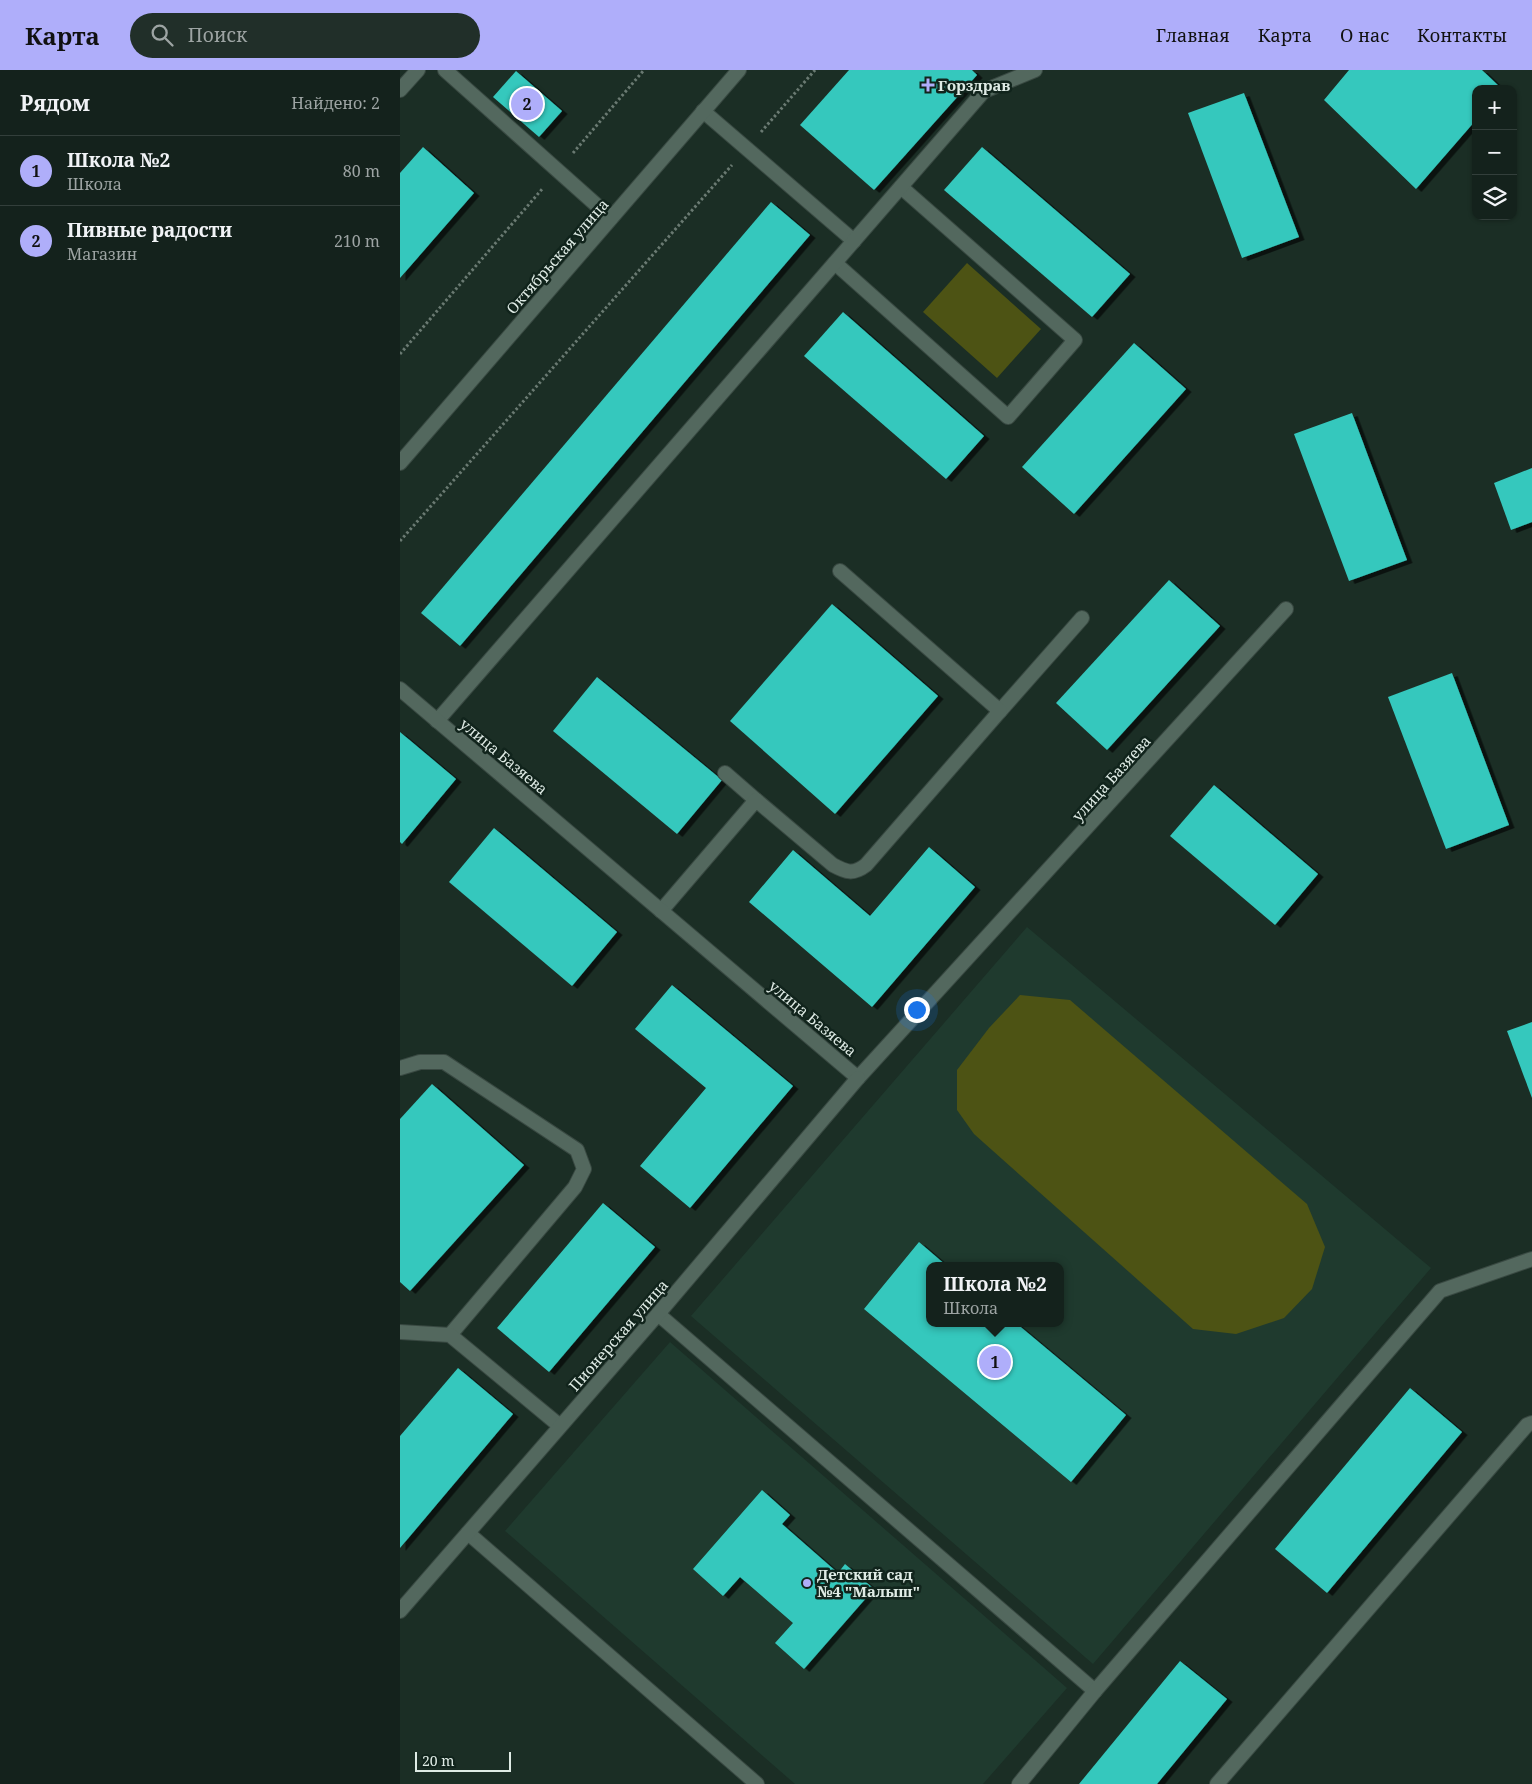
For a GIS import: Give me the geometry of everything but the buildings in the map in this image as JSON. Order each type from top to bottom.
[{"type":"street","points":[[400,90],[418,70]]},
{"type":"street","points":[[445,70],[611,218]]},
{"type":"street","name":"Октябрьская улица","points":[[400,463],[738,70]]},
{"type":"street","points":[[437,721],[984,91],[1034,71]]},
{"type":"street","points":[[703,111],[854,241]]},
{"type":"street","points":[[835,263],[1008,416],[1075,340],[901,187]]},
{"type":"street","points":[[840,571],[1000,711]]},
{"type":"street","name":"улица Базяева","points":[[400,689],[858,1078],[1286,609]]},
{"type":"street","points":[[725,773],[833,865],[845,872],[858,872],[1082,618]]},
{"type":"street","points":[[661,910],[756,800]]},
{"type":"street","points":[[400,1068],[420,1062],[444,1062],[577,1150],[584,1170],[575,1187],[450,1335]]},
{"type":"street","name":"Пионерская улица","points":[[400,1610],[658,1314],[858,1078]]},
{"type":"street","points":[[1019,1784],[1095,1691],[1440,1291],[1532,1259]]},
{"type":"street","points":[[658,1314],[1095,1691]]},
{"type":"street","points":[[400,1332],[450,1335],[560,1426]]},
{"type":"street","points":[[1217,1784],[1527,1425],[1532,1423]]},
{"type":"street","points":[[468,1533],[757,1784]]},
{"type":"path","points":[[400,354],[644,70]]},
{"type":"path","points":[[400,541],[815,70]]},
{"type":"shaded area","points":[[1027,927],[1431,1268],[1093,1664],[691,1316]]},
{"type":"shaded area","points":[[670,1342],[1067,1688],[983,1784],[795,1784],[505,1531]]},
{"type":"green space","points":[[967,263],[1041,329],[997,378],[923,312]]},
{"type":"green space","points":[[1020,995],[1070,1000],[1307,1204],[1325,1247],[1312,1289],[1284,1318],[1236,1334],[1193,1329],[974,1134],[957,1110],[957,1070],[989,1028]]},
{"type":"place","name":"Горздрав","points":[[928,85]]},
{"type":"place","name":"Пивные радости","points":[[527,104]]},
{"type":"place","name":"Школа №2","points":[[995,1362]]},
{"type":"place","name":"Детский сад №4 \"Малыш\"","points":[[807,1583]]}]
